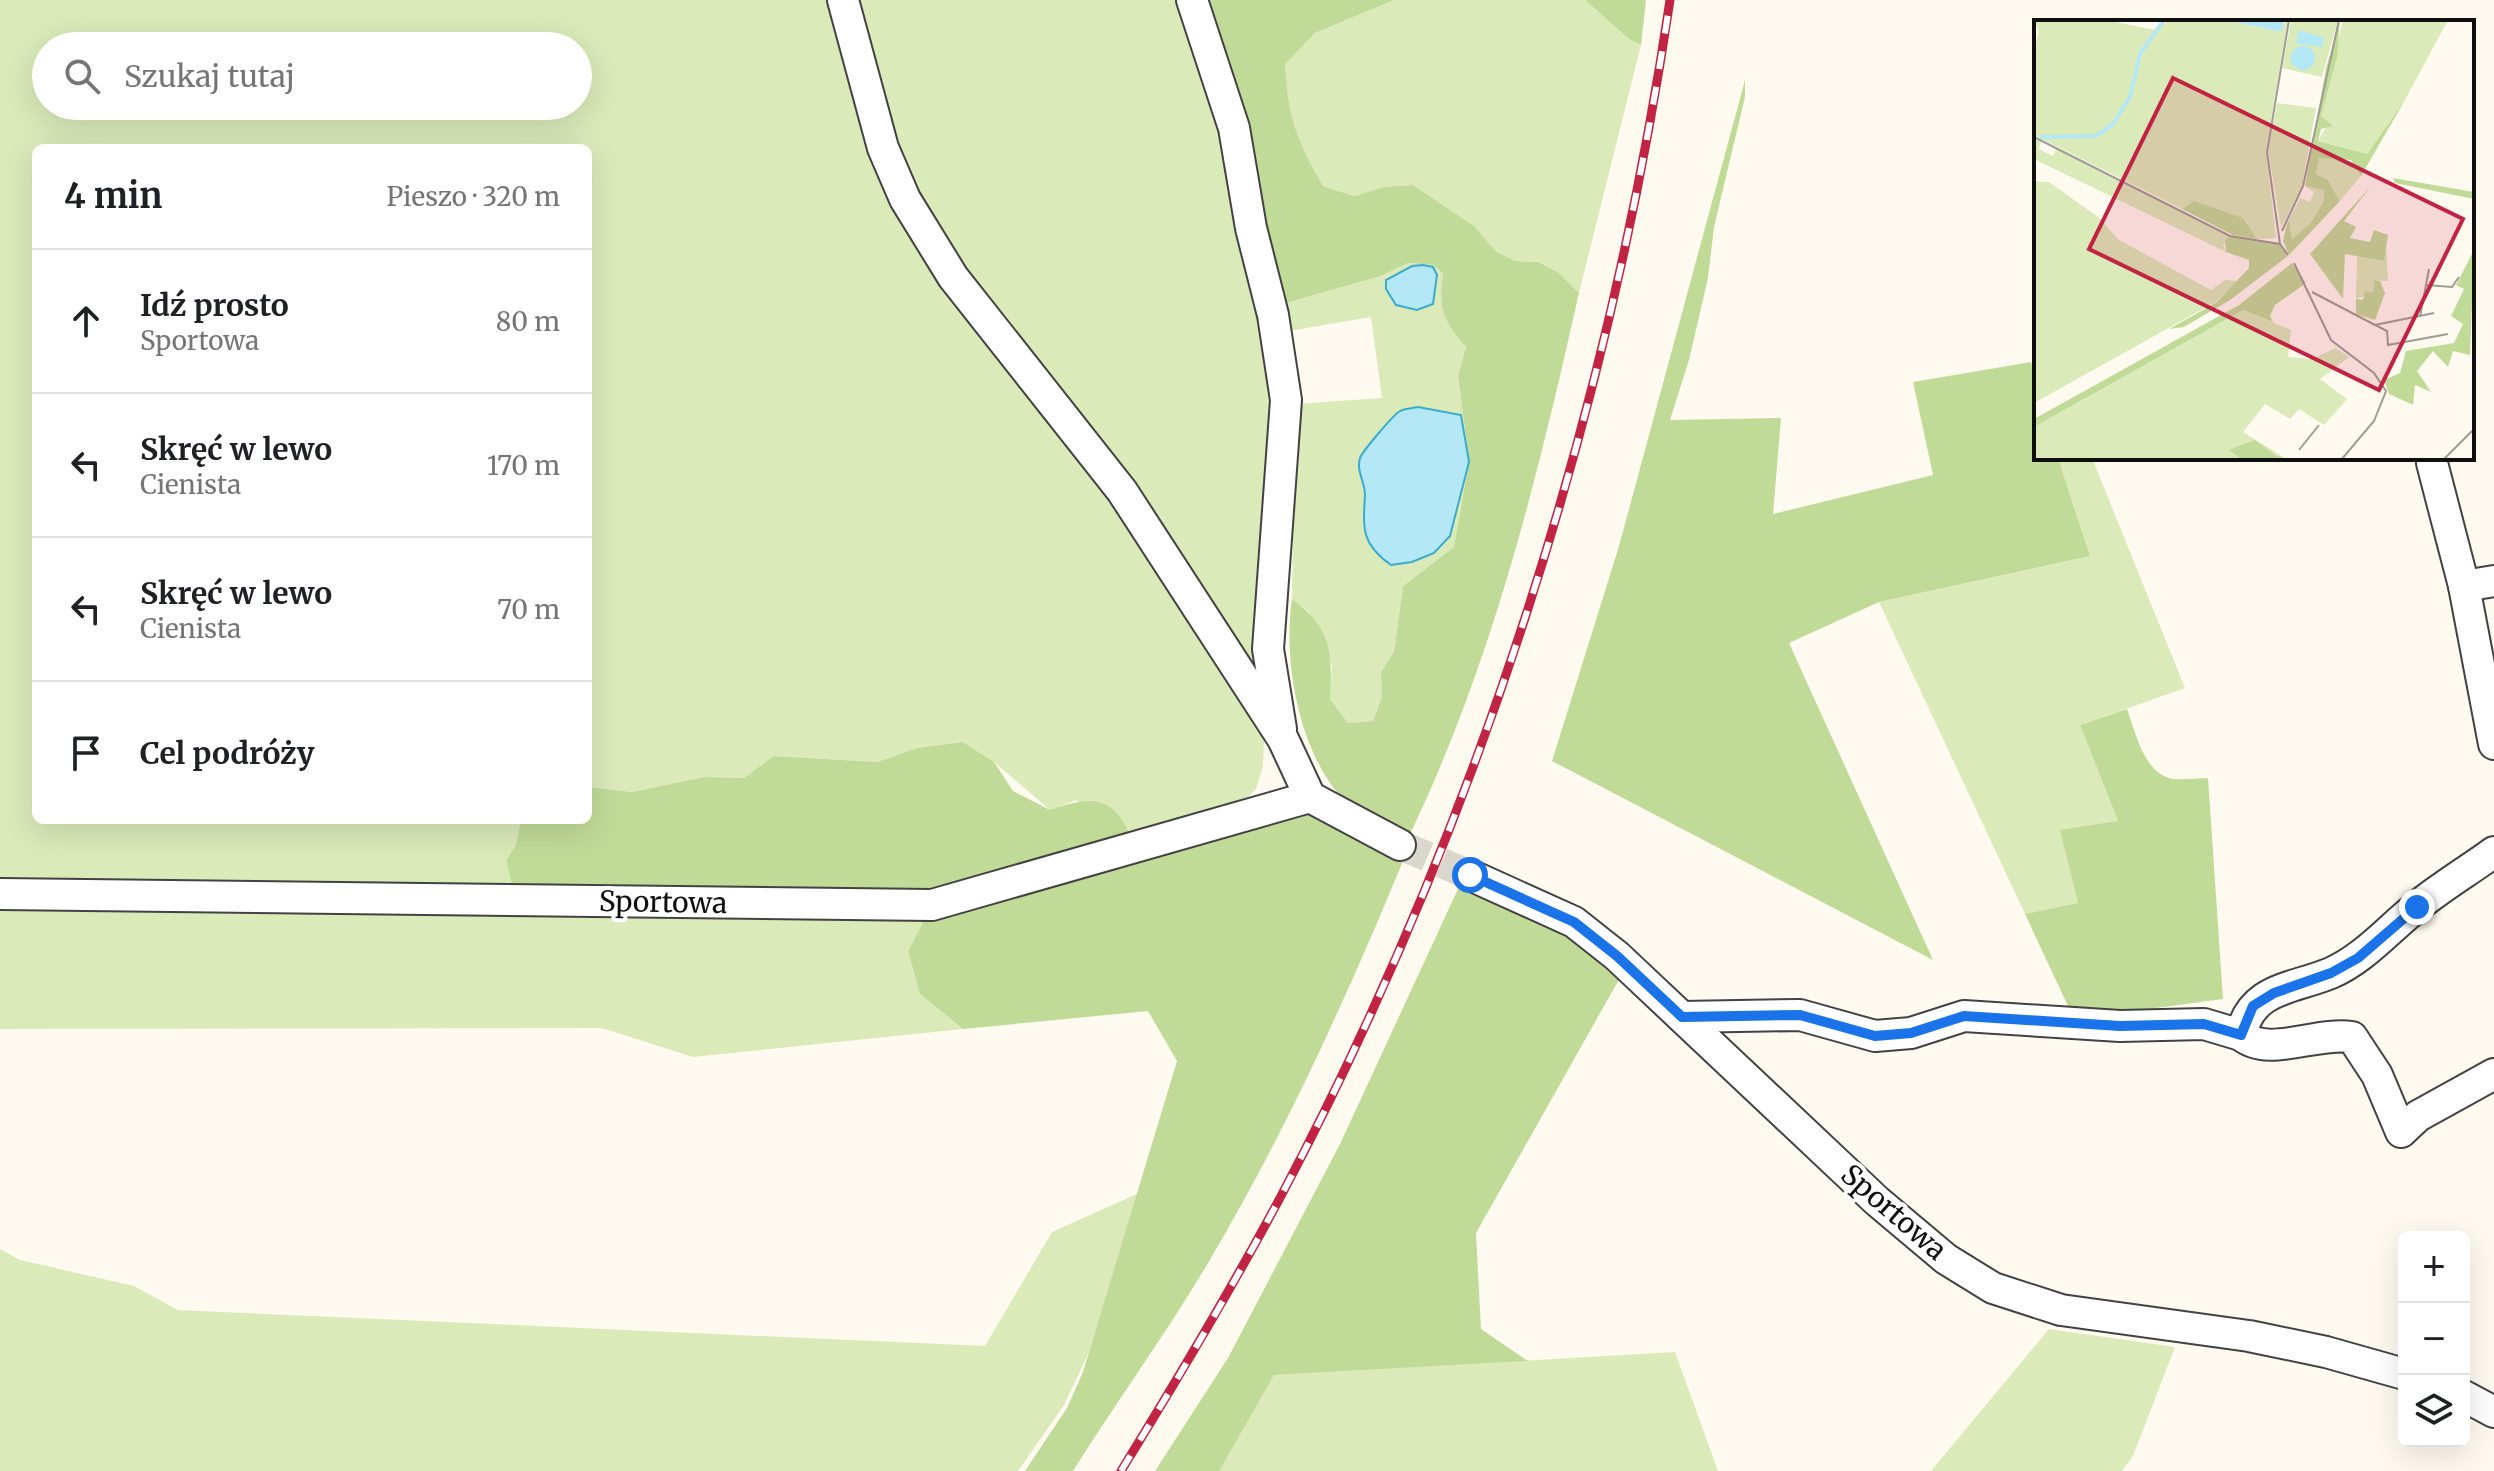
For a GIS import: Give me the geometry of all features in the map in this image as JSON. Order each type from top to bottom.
[{"type":"street","points":[[843,0],[883,148],[905,199],[953,277],[1122,491],[1283,739],[1310,797],[1400,845]]},
{"type":"street","points":[[1192,0],[1234,128],[1251,228],[1273,315],[1286,400],[1268,649],[1283,739]]},
{"type":"street","points":[[2432,463],[2464,586],[2494,744]]},
{"type":"street","points":[[2464,586],[2494,581]]},
{"type":"street","name":"Sportowa","points":[[0,894],[932,905],[1310,797]]},
{"type":"street","points":[[2241,1035],[2253,1006],[2274,993],[2331,973],[2358,958],[2417,907],[2494,852]]},
{"type":"street","name":"Sportowa","points":[[1470,875],[1574,922],[1617,956],[1877,1201],[1946,1259],[1993,1288],[2061,1310],[2249,1336],[2326,1352],[2398,1372]]},
{"type":"street","points":[[1682,1017],[1800,1015],[1875,1036],[1911,1033],[1964,1016],[2120,1026],[2204,1024],[2241,1035],[2254,1045],[2273,1046],[2329,1034],[2352,1037],[2377,1075],[2401,1132],[2418,1116],[2494,1074]]},
{"type":"street","points":[[2470,1399],[2494,1412]]},
{"type":"green space","points":[[0,0],[834,0],[888,184],[1121,503],[1265,718],[1263,766],[1256,789],[1240,805],[1131,837],[1076,800],[1050,810],[994,762],[963,742],[917,748],[877,762],[775,756],[744,778],[704,777],[632,792],[592,787],[592,144],[32,144],[32,824],[520,824],[517,845],[506,861],[512,885],[0,879]]},
{"type":"green space","points":[[855,0],[1183,0],[1227,129],[1274,378],[1264,680],[1156,520],[952,253],[906,173],[872,68]]},
{"type":"green space","points":[[1201,0],[1394,0],[1315,33],[1285,64],[1288,99],[1295,128],[1323,186],[1354,196],[1384,187],[1413,185],[1474,226],[1495,251],[1515,261],[1539,262],[1559,273],[1579,293],[1529,502],[1488,639],[1438,773],[1408,838],[1359,813],[1339,794],[1323,771],[1300,715],[1294,685],[1290,654],[1292,599],[1315,620],[1327,642],[1331,668],[1330,699],[1348,723],[1373,721],[1382,697],[1381,672],[1394,652],[1403,586],[1454,547],[1469,462],[1458,376],[1466,347],[1444,314],[1441,296],[1443,274],[1434,265],[1408,263],[1381,276],[1282,304],[1246,134]]},
{"type":"green space","points":[[1394,0],[1585,0],[1629,39],[1641,45],[1579,293],[1559,273],[1540,262],[1515,261],[1494,251],[1474,226],[1413,185],[1384,187],[1354,196],[1323,186],[1295,128],[1284,64],[1315,33]]},
{"type":"green space","points":[[1585,0],[1646,0],[1641,45],[1629,39]]},
{"type":"green space","points":[[1745,80],[1745,97],[1714,227],[1708,278],[1689,360],[1670,420],[1781,418],[1773,514],[1933,475],[1913,382],[2031,362],[2034,372],[2034,460],[2059,460],[2090,556],[1879,602],[1789,643],[1933,960],[1552,761],[1619,546]]},
{"type":"green space","points":[[1408,263],[1434,265],[1443,274],[1441,296],[1444,314],[1466,347],[1458,377],[1469,462],[1454,547],[1403,586],[1394,652],[1381,672],[1382,697],[1373,721],[1348,723],[1330,699],[1332,665],[1308,611],[1292,599],[1295,404],[1382,398],[1371,317],[1289,331],[1282,304],[1381,276]]},
{"type":"green space","points":[[2059,460],[2093,460],[2185,688],[2080,725],[2118,821],[2079,903],[2025,914],[1879,602],[2090,556]]},
{"type":"green space","points":[[2127,709],[2141,749],[2160,774],[2173,779],[2208,778],[2223,999],[2074,1019],[2025,914],[2078,903],[2060,830],[2118,821],[2080,725]]},
{"type":"green space","points":[[963,742],[994,762],[1013,791],[1050,810],[1077,802],[1098,802],[1116,813],[1131,837],[947,889],[839,891],[512,885],[506,861],[516,845],[520,824],[592,824],[592,787],[632,792],[704,777],[744,778],[774,756],[877,762],[917,748]]},
{"type":"green space","points":[[1310,797],[1408,849],[1386,902],[1290,1112],[1237,1213],[1175,1316],[1073,1471],[1025,1471],[1067,1408],[1083,1372],[1177,1061],[1148,1011],[963,1029],[920,994],[908,951],[932,905]]},
{"type":"green space","points":[[1458,889],[1573,935],[1621,976],[1476,1233],[1481,1329],[1528,1361],[1274,1375],[1219,1471],[1155,1471],[1228,1358],[1340,1144]]},
{"type":"green space","points":[[0,901],[932,905],[908,951],[920,994],[963,1029],[693,1057],[602,1028],[0,1029]]},
{"type":"green space","points":[[1139,1193],[1088,1354],[1064,1405],[1018,1471],[0,1471],[0,1249],[20,1260],[134,1286],[178,1310],[985,1346],[1052,1232]]},
{"type":"green space","points":[[2049,1329],[2175,1347],[2133,1456],[2122,1471],[1931,1471]]},
{"type":"green space","points":[[1675,1352],[1718,1471],[1217,1471],[1274,1375]]},
{"type":"water","points":[[1412,266],[1433,267],[1437,275],[1433,304],[1417,310],[1396,305],[1386,289],[1386,280]]},
{"type":"water","points":[[1418,407],[1461,415],[1469,462],[1450,536],[1434,553],[1412,562],[1391,565],[1374,550],[1366,534],[1365,490],[1359,463],[1366,449],[1396,414]]},
{"type":"tunnel","points":[[1400,845],[1470,875]]},
{"type":"railway","points":[[1121,1471],[1203,1335],[1281,1196],[1351,1055],[1416,911],[1474,764],[1526,614],[1572,463],[1611,310],[1644,155],[1670,0]]},
{"type":"route","points":[[1470,875],[1574,922],[1617,956],[1682,1017],[1800,1015],[1875,1036],[1911,1033],[1964,1016],[2120,1026],[2204,1024],[2241,1035],[2244,1020],[2253,1006],[2274,993],[2331,973],[2358,958],[2417,907]]}]
